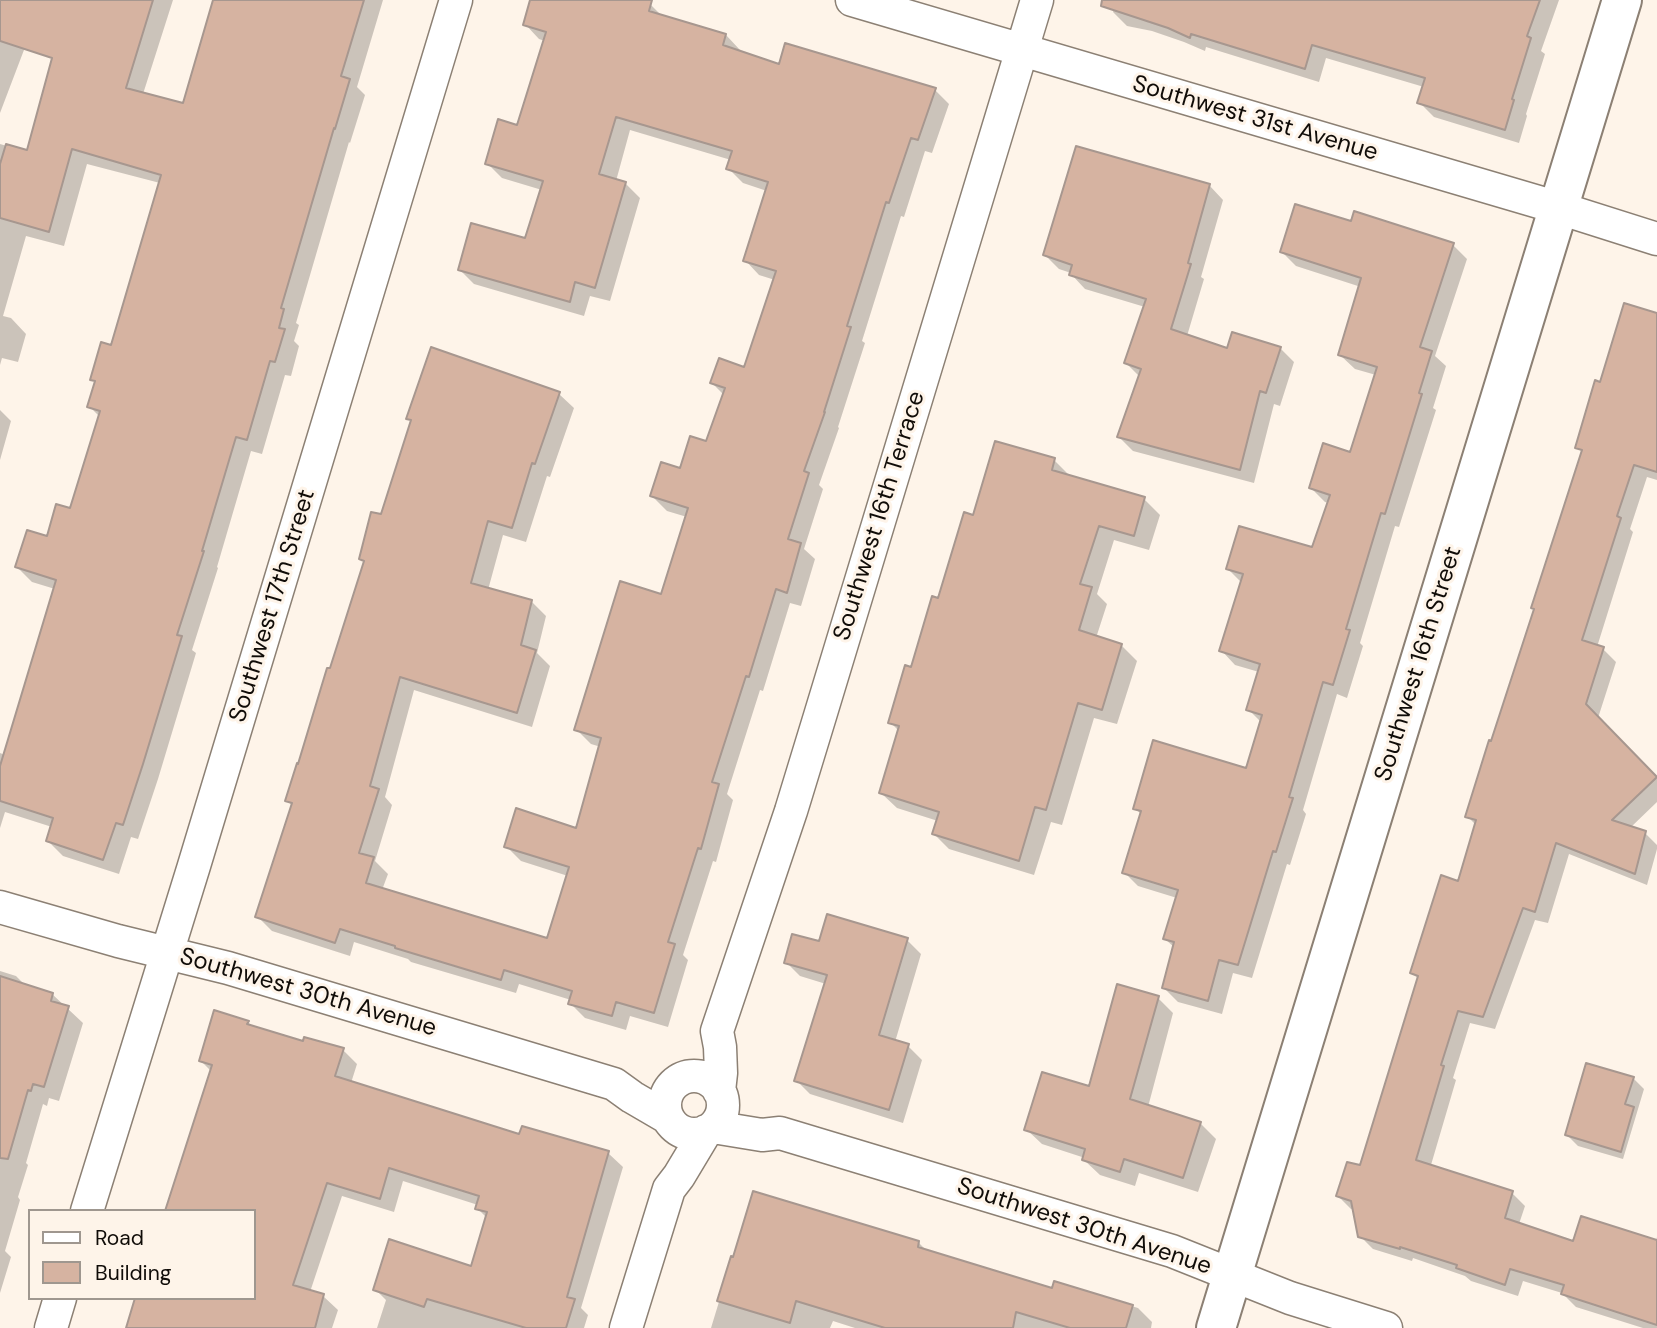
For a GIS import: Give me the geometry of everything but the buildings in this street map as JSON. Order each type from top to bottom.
[{"type":"street","name":"Southwest 17th Street","points":[[88,1209],[456,0]]},
{"type":"street","name":"Southwest 31st Avenue","points":[[852,0],[1657,239]]},
{"type":"street","name":"Southwest 16th Terrace","points":[[720,1094],[720,1047],[717,1031],[794,799],[1037,0]]},
{"type":"street","name":"Southwest 16th Street","points":[[1216,1328],[1622,0]]},
{"type":"street","name":"Southwest 30th Avenue","points":[[0,907],[118,941],[228,968],[614,1084],[669,1120]]},
{"type":"street","name":"Southwest 16th Terrace","points":[[678,1081],[706,1039],[717,1031]]},
{"type":"street","points":[[626,1328],[669,1189],[721,1113],[720,1094],[713,1084],[698,1077],[678,1081],[669,1091],[666,1100],[665,1109],[669,1120],[678,1130],[687,1133],[697,1134],[709,1129]]},
{"type":"street","name":"Southwest 30th Avenue","points":[[614,1084],[678,1081]]},
{"type":"street","name":"Southwest 30th Avenue","points":[[720,1094],[768,1121],[780,1133]]},
{"type":"street","points":[[669,1120],[665,1164],[669,1189]]},
{"type":"street","name":"Southwest 30th Avenue","points":[[709,1129],[762,1135],[780,1133],[1172,1251],[1290,1298],[1386,1328]]},
{"type":"street","points":[[51,1328],[59,1300]]}]
